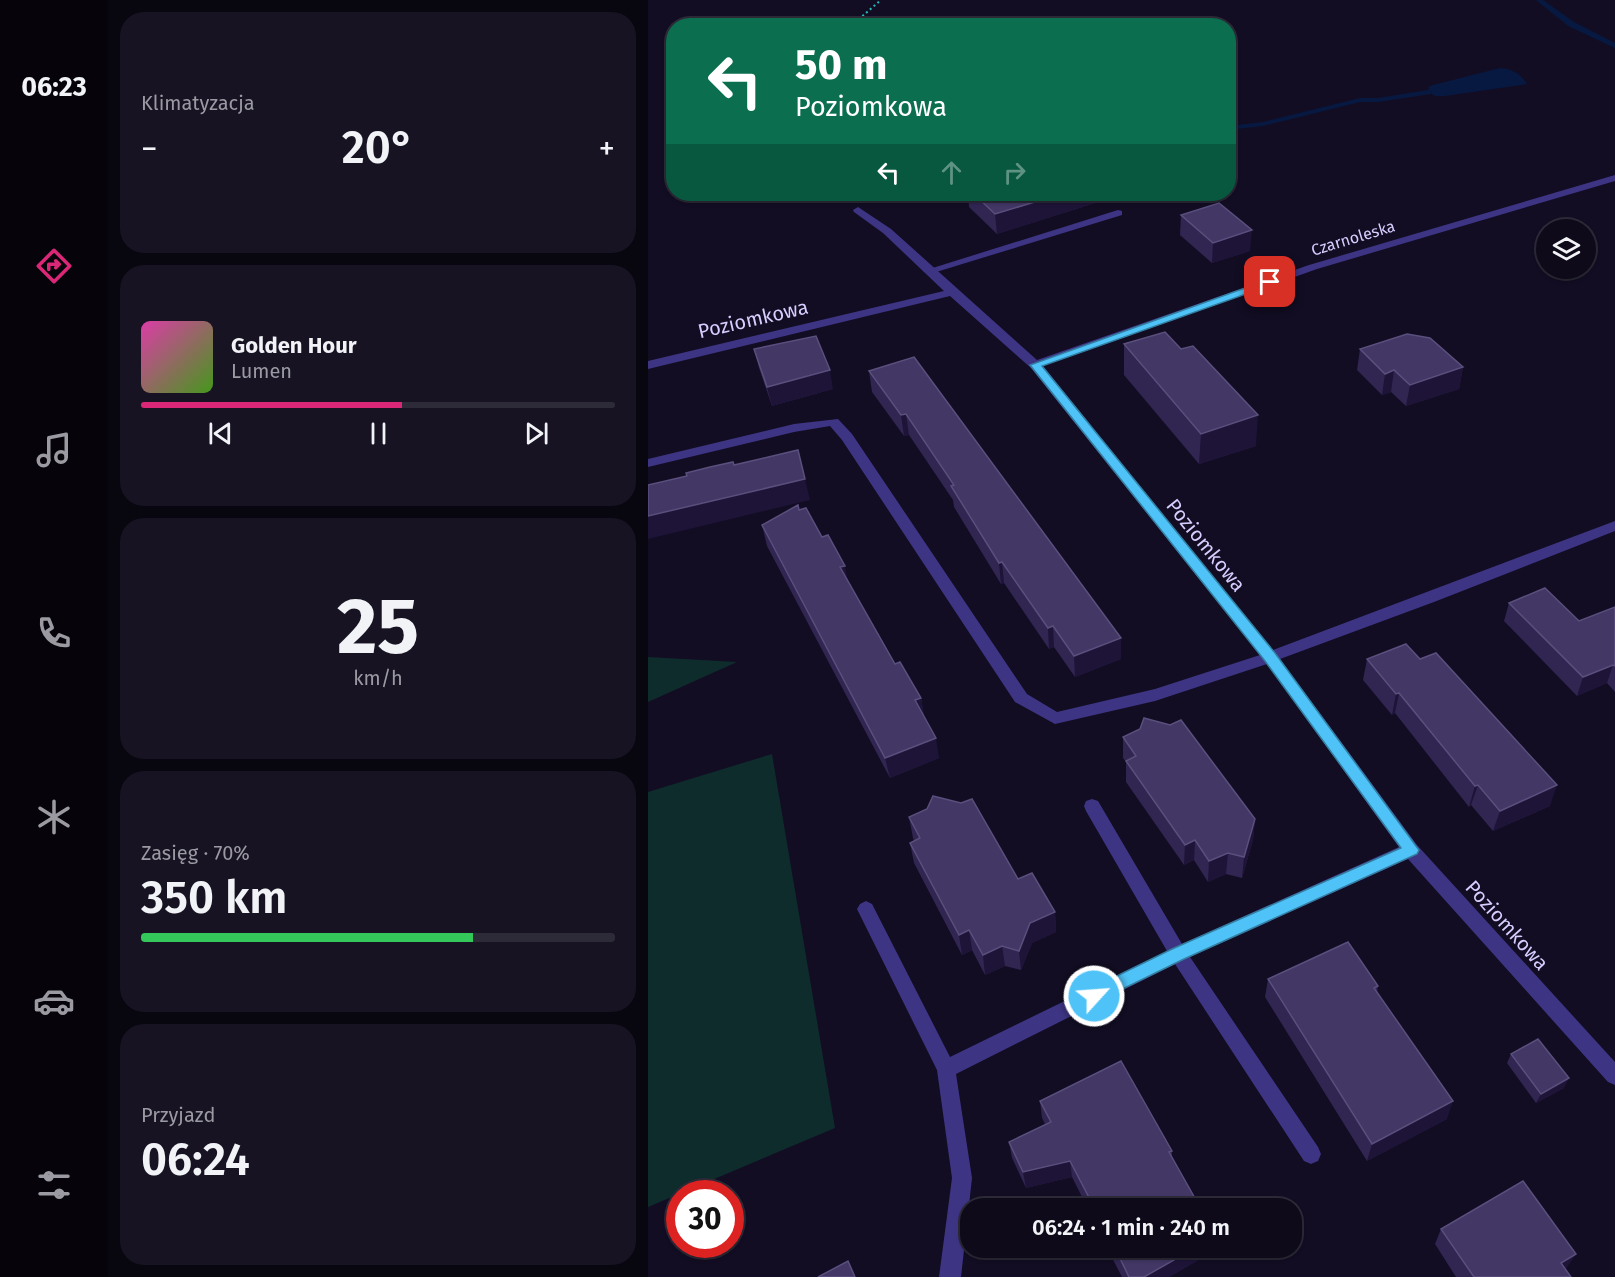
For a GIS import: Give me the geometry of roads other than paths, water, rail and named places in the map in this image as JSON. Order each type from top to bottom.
[{"type":"street","name":"Czarnoleska","points":[[1035,365],[1313,267],[1615,177]]},
{"type":"street","points":[[858,210],[887,231],[952,292]]},
{"type":"street","points":[[929,271],[1118,213]]},
{"type":"street","name":"Poziomkowa","points":[[648,364],[952,292],[1035,365],[1270,657],[1411,850],[1615,1076]]},
{"type":"street","points":[[648,463],[794,428],[833,422],[847,437],[1021,698],[1055,718],[1105,710],[1270,657],[1489,578],[1615,526]]},
{"type":"street","points":[[1092,806],[1178,954],[1311,1154]]},
{"type":"street","points":[[946,1069],[1178,954],[1411,850]]},
{"type":"street","points":[[866,909],[946,1069],[962,1178],[950,1277]]},
{"type":"water","points":[[1500,68],[1515,72],[1527,84],[1445,96],[1435,96],[1428,92],[1429,86]]},
{"type":"waterway","points":[[1539,0],[1571,24],[1615,46]]},
{"type":"waterway","points":[[1236,127],[1263,124],[1360,100],[1378,100],[1428,92]]}]
